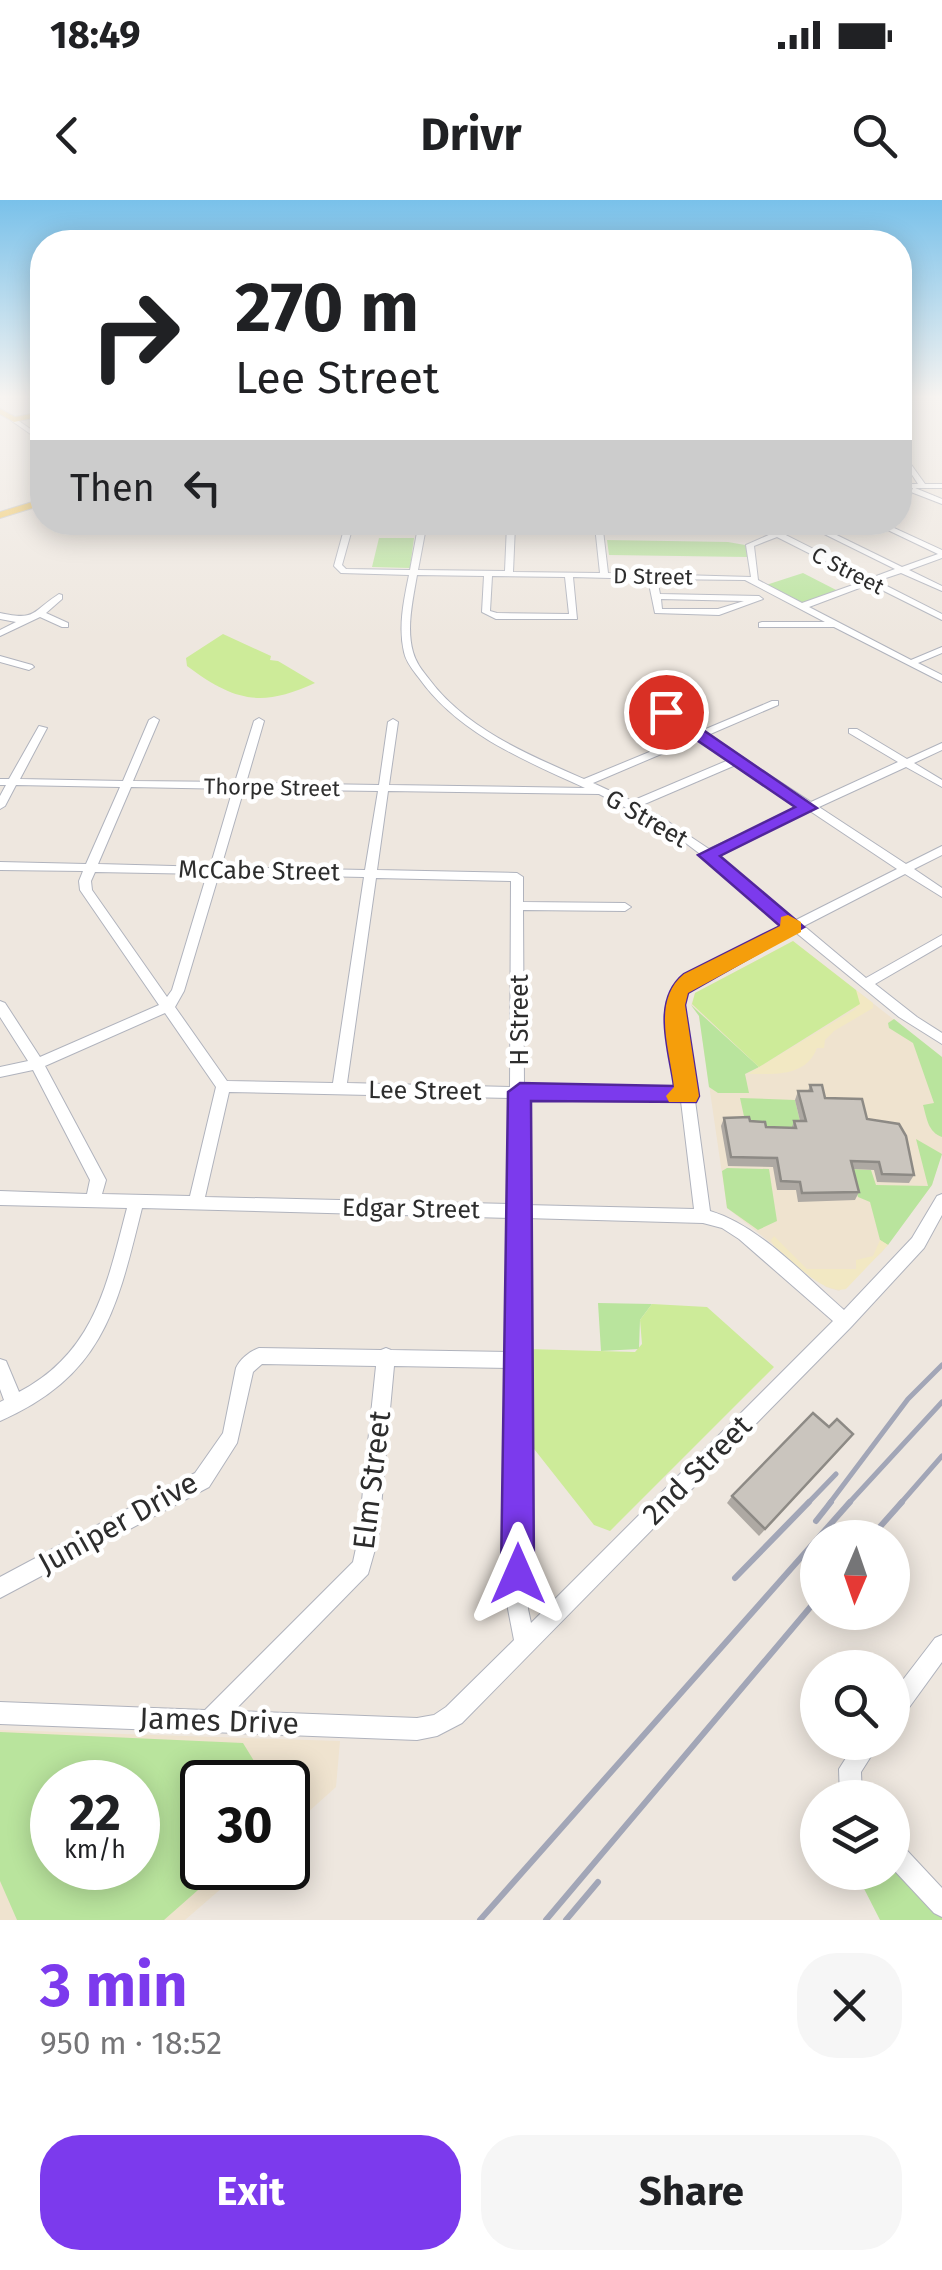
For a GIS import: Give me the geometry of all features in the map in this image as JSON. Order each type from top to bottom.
[{"type":"main road","points":[[0,515],[30,506]]},
{"type":"street","points":[[912,476],[918,488],[942,502]]},
{"type":"street","points":[[912,487],[942,486]]},
{"type":"street","points":[[912,490],[918,488]]},
{"type":"street","name":"D Street","points":[[347,535],[340,569],[755,579],[942,679]]},
{"type":"street","points":[[416,572],[421,535]]},
{"type":"street","points":[[509,573],[510,535]]},
{"type":"street","points":[[600,535],[604,575]]},
{"type":"street","points":[[755,579],[750,544],[775,535]]},
{"type":"street","name":"C Street","points":[[780,535],[942,617]]},
{"type":"street","points":[[832,535],[942,589]]},
{"type":"street","points":[[902,535],[942,554]]},
{"type":"street","points":[[805,605],[942,554]]},
{"type":"street","name":"G Street","points":[[416,572],[405,640],[410,660],[454,711],[499,741],[632,806],[707,855],[865,984],[942,1038]]},
{"type":"street","points":[[488,573],[486,612],[490,615],[574,617],[569,574]]},
{"type":"street","points":[[652,576],[658,611],[719,612],[781,593]]},
{"type":"street","points":[[656,596],[759,599]]},
{"type":"street","points":[[0,633],[40,614],[60,597]]},
{"type":"street","points":[[40,614],[64,625]]},
{"type":"street","points":[[0,616],[25,621]]},
{"type":"street","points":[[762,624],[840,624]]},
{"type":"street","points":[[911,662],[942,650]]},
{"type":"street","points":[[0,659],[29,667]]},
{"type":"street","points":[[585,783],[775,703]]},
{"type":"street","points":[[666,712],[942,893]]},
{"type":"street","points":[[154,720],[86,890],[224,1086],[196,1203]]},
{"type":"street","points":[[1,1075],[37,1064],[168,1006],[178,991],[259,721]]},
{"type":"street","points":[[339,1088],[393,722]]},
{"type":"street","points":[[0,806],[42,728]]},
{"type":"street","points":[[853,730],[942,784]]},
{"type":"street","points":[[707,855],[942,746]]},
{"type":"street","points":[[632,806],[738,760]]},
{"type":"street","points":[[544,792],[553,776],[552,767]]},
{"type":"street","name":"Thorpe Street","points":[[0,782],[601,791]]},
{"type":"street","points":[[703,1216],[674,1005],[678,990],[691,979],[942,850]]},
{"type":"street","name":"McCabe Street","points":[[0,866],[517,877]]},
{"type":"street","name":"H Street","points":[[517,877],[518,1609],[525,1643]]},
{"type":"street","points":[[519,906],[626,908]]},
{"type":"street","points":[[865,984],[942,939]]},
{"type":"street","points":[[0,1006],[37,1064],[98,1180],[93,1200]]},
{"type":"street","points":[[910,1019],[942,1026]]},
{"type":"street","points":[[910,1019],[942,1050]]},
{"type":"street","name":"Lee Street","points":[[224,1086],[687,1096]]},
{"type":"street","name":"Edgar Street","points":[[0,1198],[703,1216],[745,1234],[845,1321]]},
{"type":"street","points":[[0,1367],[7,1409],[52,1384],[78,1359],[98,1332],[136,1200]]},
{"type":"street","name":"2nd Street","points":[[437,1725],[454,1715],[845,1321],[918,1243],[942,1201]]},
{"type":"street","name":"Juniper Drive","points":[[0,1588],[202,1480],[231,1437],[245,1368],[260,1356],[519,1360]]},
{"type":"street","name":"Elm Street","points":[[209,1721],[361,1567],[368,1539],[386,1356]]},
{"type":"street","points":[[910,1688],[942,1645]]},
{"type":"street","name":"James Drive","points":[[0,1713],[417,1729],[437,1725]]},
{"type":"street","points":[[910,1870],[942,1905]]},
{"type":"shaded area","points":[[793,941],[942,1057],[942,1153],[932,1185],[882,1252],[839,1291],[826,1287],[727,1208],[699,1016],[691,1005],[695,993]]},
{"type":"shaded area","points":[[0,1730],[340,1741],[336,1787],[310,1810],[310,1760],[180,1760],[180,1890],[220,1890],[185,1920],[0,1920]]},
{"type":"green space","points":[[379,538],[414,538],[410,568],[372,567]]},
{"type":"green space","points":[[607,540],[728,542],[745,545],[749,557],[609,555]]},
{"type":"green space","points":[[803,573],[840,592],[805,605],[766,585]]},
{"type":"green space","points":[[223,634],[271,656],[270,660],[315,683],[263,698],[219,687],[187,666],[186,658]]},
{"type":"green space","points":[[793,941],[856,990],[860,1004],[759,1067],[692,1004],[695,993]]},
{"type":"green space","points":[[691,1005],[759,1067],[745,1074],[749,1093],[718,1093],[709,1087],[699,1016]]},
{"type":"green space","points":[[894,1019],[942,1057],[942,1137],[927,1120],[923,1105],[934,1103],[913,1043],[889,1028],[888,1023]]},
{"type":"green space","points":[[740,1098],[795,1100],[802,1130],[747,1130]]},
{"type":"green space","points":[[916,1139],[942,1154],[932,1185],[888,1245],[880,1240],[870,1202],[858,1197],[850,1169],[871,1170],[876,1185],[928,1186]]},
{"type":"green space","points":[[769,1169],[777,1221],[758,1230],[727,1208],[722,1171]]},
{"type":"green space","points":[[598,1303],[652,1304],[640,1320],[639,1349],[601,1351]]},
{"type":"green space","points":[[652,1304],[707,1307],[774,1367],[610,1531],[594,1525],[527,1440],[527,1349],[635,1352],[642,1344],[640,1320]]},
{"type":"green space","points":[[0,1732],[243,1743],[253,1760],[180,1760],[180,1890],[198,1890],[164,1920],[17,1920],[0,1881]]},
{"type":"green space","points":[[910,1873],[942,1910],[942,1920],[880,1920],[865,1890],[910,1890]]},
{"type":"sand","points":[[856,990],[873,1003],[873,1008],[834,1031],[825,1040],[824,1048],[817,1048],[805,1064],[788,1072],[748,1074],[856,1009]]},
{"type":"sand","points":[[774,1236],[807,1269],[856,1269],[856,1260],[873,1256],[880,1240],[888,1245],[846,1289],[837,1289],[817,1282],[798,1267],[774,1246]]},
{"type":"building","points":[[810,1085],[822,1085],[825,1098],[862,1099],[867,1119],[899,1124],[906,1136],[914,1175],[882,1174],[879,1162],[851,1161],[859,1192],[802,1193],[800,1182],[781,1181],[777,1158],[731,1157],[724,1118],[749,1117],[750,1121],[765,1122],[766,1127],[796,1128],[794,1121],[806,1121],[798,1091],[812,1091]]},
{"type":"building","points":[[813,1413],[829,1427],[837,1419],[853,1434],[765,1529],[732,1496]]},
{"type":"railway","points":[[829,1504],[908,1399],[942,1365]]},
{"type":"railway","points":[[848,1504],[942,1402]]},
{"type":"railway","points":[[900,1504],[942,1456]]},
{"type":"railway","points":[[807,1504],[836,1474]]},
{"type":"railway","points":[[735,1578],[809,1502]]},
{"type":"railway","points":[[817,1520],[831,1502]]},
{"type":"railway","points":[[480,1920],[850,1502]]},
{"type":"railway","points":[[886,1520],[902,1502]]},
{"type":"railway","points":[[546,1920],[800,1619]]},
{"type":"railway","points":[[566,1920],[598,1882]]},
{"type":"slow traffic","points":[[677,1096],[687,1096],[674,1005],[678,990],[691,979],[794,927],[788,922]]},
{"type":"route","points":[[518,1574],[520,1092],[687,1096],[674,1005],[678,990],[691,979],[794,927],[707,855],[808,808],[666,712]]}]
